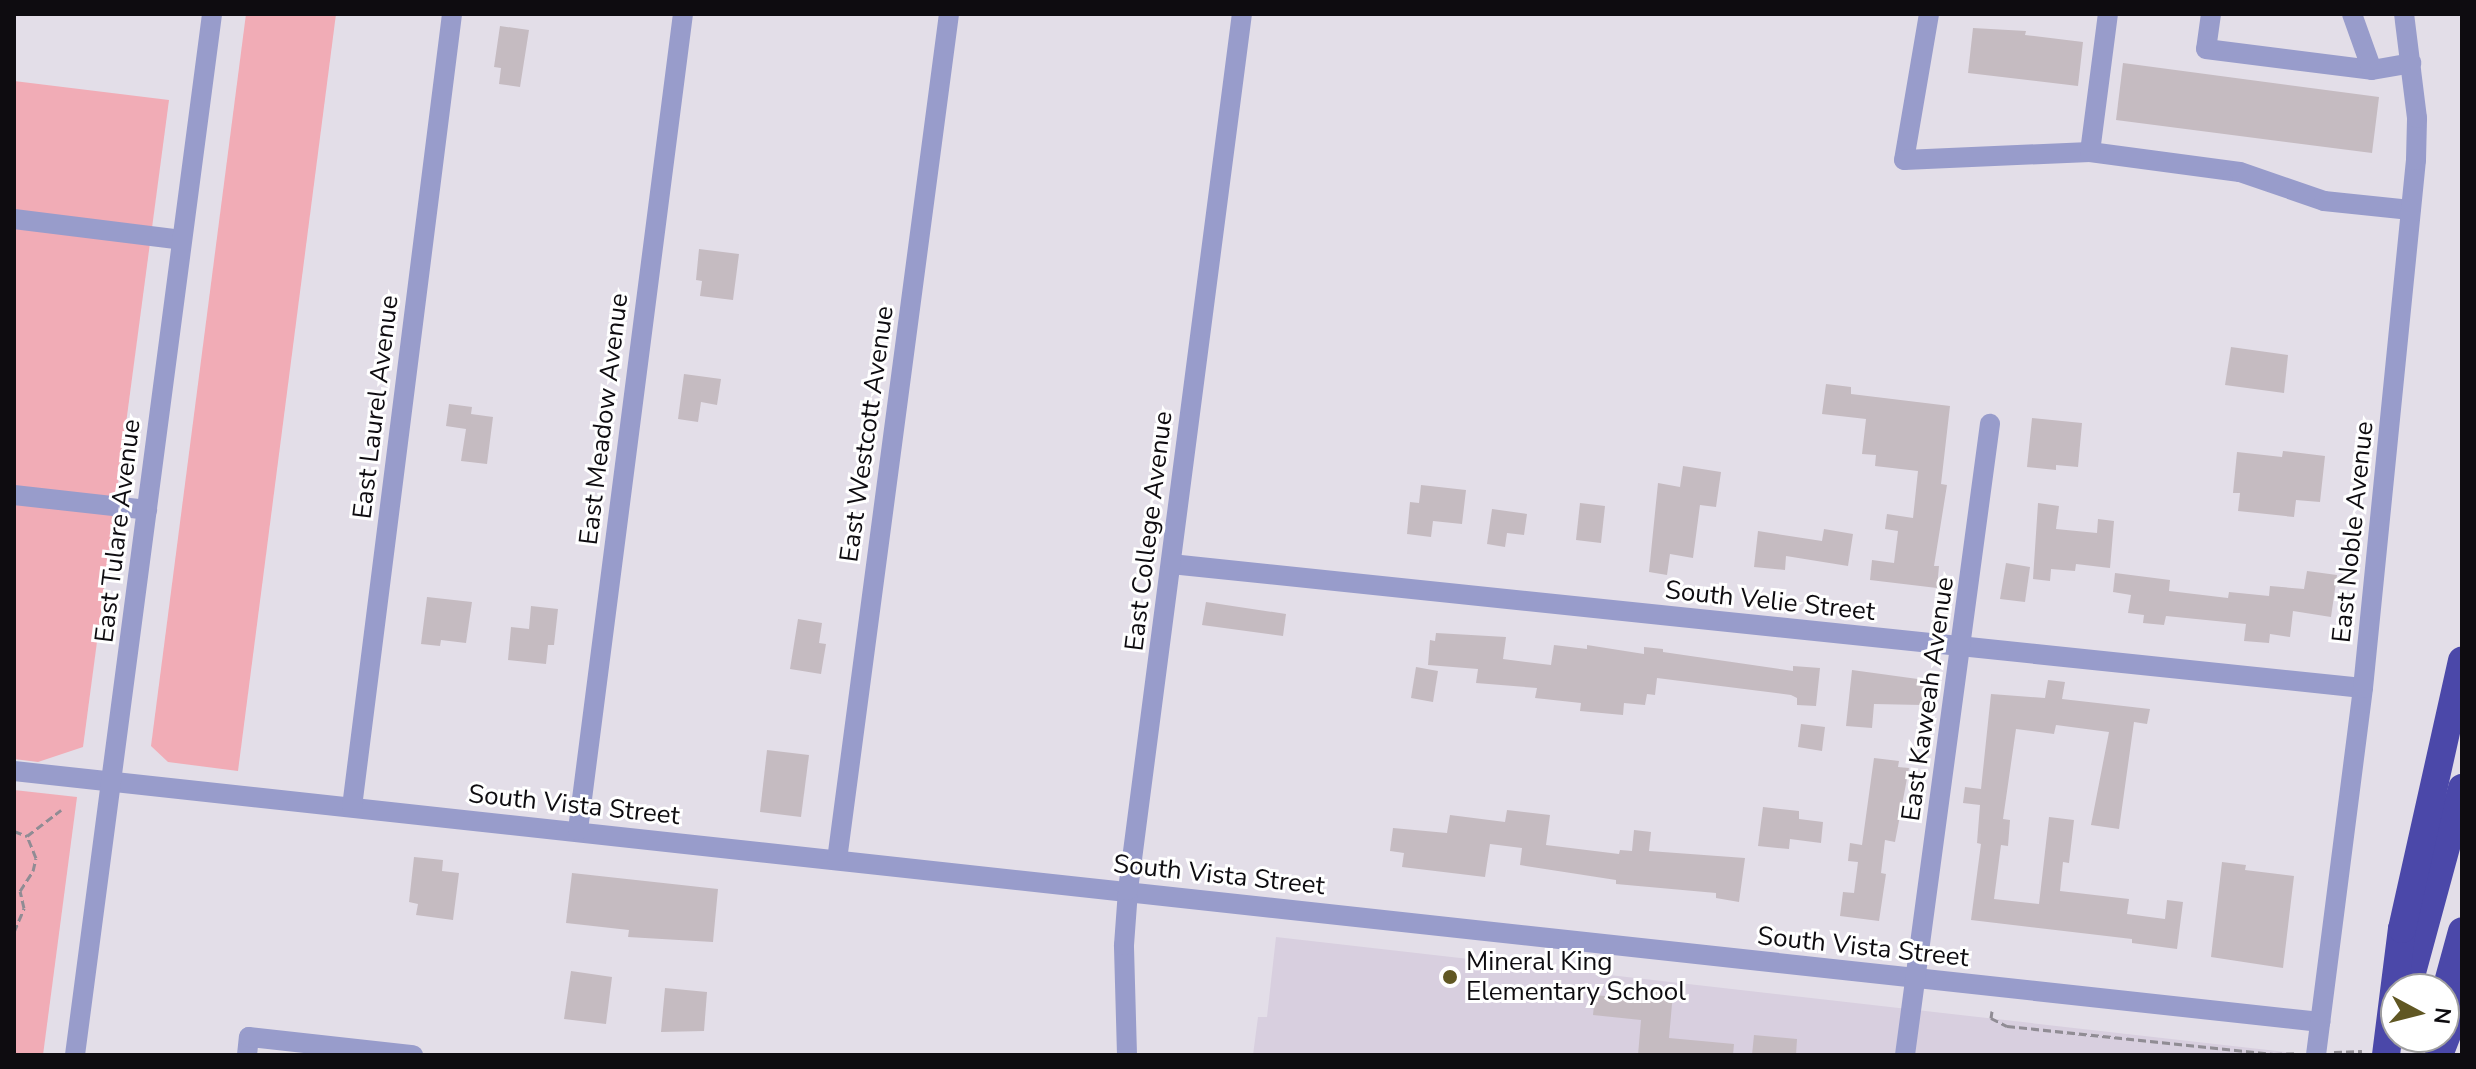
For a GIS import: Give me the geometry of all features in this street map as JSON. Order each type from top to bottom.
[{"type":"highway","points":[[2381,1054],[2402,929],[2462,661]]},
{"type":"highway","points":[[2411,973],[2462,788]]},
{"type":"highway","points":[[2451,973],[2462,931]]},
{"type":"highway","points":[[2439,1055],[2462,996]]},
{"type":"street","name":"East Tulare Avenue","points":[[75,1055],[212,14]]},
{"type":"street","name":"East Laurel Avenue","points":[[352,807],[452,14]]},
{"type":"street","name":"East Meadow Avenue","points":[[578,830],[683,14]]},
{"type":"street","name":"East Westcott Avenue","points":[[837,860],[949,14]]},
{"type":"street","name":"East College Avenue","points":[[1127,1055],[1124,945],[1128,890],[1242,14]]},
{"type":"street","points":[[1929,14],[1904,160],[2090,152],[2240,172],[2324,201],[2411,210]]},
{"type":"street","points":[[2090,152],[2108,14]]},
{"type":"street","points":[[2211,14],[2206,49],[2372,70],[2411,63]]},
{"type":"street","points":[[2352,14],[2372,70]]},
{"type":"street","name":"East Noble Avenue","points":[[2314,1053],[2363,688],[2418,130],[2404,14]]},
{"type":"street","points":[[14,219],[182,240]]},
{"type":"street","name":"East Kaweah Avenue","points":[[1905,1055],[1990,424]]},
{"type":"street","points":[[14,495],[147,510]]},
{"type":"street","name":"South Velie Street","points":[[1171,564],[2363,688]]},
{"type":"street","name":"South Vista Street","points":[[14,771],[2320,1022]]},
{"type":"street","points":[[248,1046],[413,1055]]},
{"type":"path","points":[[27,836],[61,810]]},
{"type":"path","points":[[14,831],[27,836],[36,858],[28,882],[14,894]]},
{"type":"path","points":[[14,932],[24,908],[20,891]]},
{"type":"path","points":[[14,918],[19,926]]},
{"type":"path","points":[[1992,1011],[1991,1018],[2007,1026],[2274,1054],[2381,1054]]},
{"type":"shaded area","points":[[246,14],[336,14],[238,771],[168,762],[151,746]]},
{"type":"shaded area","points":[[14,81],[169,100],[83,747],[38,762],[14,759]]},
{"type":"shaded area","points":[[14,790],[77,797],[43,1055],[14,1055]]},
{"type":"shaded area","name":"Mineral King Elementary School","points":[[1276,937],[2294,1053],[1253,1055],[1258,1017],[1267,1017]]},
{"type":"building","points":[[500,26],[529,30],[520,87],[499,84],[501,68],[494,67]]},
{"type":"building","points":[[1973,28],[2026,31],[2025,35],[2083,42],[2078,86],[1968,73]]},
{"type":"building","points":[[2123,63],[2379,97],[2372,153],[2116,120]]},
{"type":"building","points":[[699,249],[739,254],[733,300],[700,296],[702,281],[696,280]]},
{"type":"building","points":[[2231,347],[2288,355],[2284,393],[2225,385]]},
{"type":"building","points":[[684,374],[721,379],[717,405],[701,402],[698,422],[678,419]]},
{"type":"building","points":[[1826,384],[1851,387],[1851,394],[1950,406],[1941,484],[1947,485],[1934,566],[1939,566],[1937,588],[1870,580],[1872,560],[1894,563],[1898,531],[1885,529],[1887,514],[1913,518],[1918,471],[1875,466],[1876,455],[1862,454],[1866,419],[1822,414]]},
{"type":"building","points":[[449,404],[472,407],[471,414],[493,417],[487,464],[461,461],[466,429],[446,426]]},
{"type":"building","points":[[2032,418],[2082,423],[2078,467],[2056,465],[2056,470],[2027,467]]},
{"type":"building","points":[[2283,451],[2325,456],[2320,502],[2296,500],[2294,517],[2238,511],[2240,493],[2233,493],[2237,452],[2282,457]]},
{"type":"building","points":[[1683,466],[1721,472],[1716,507],[1700,505],[1693,558],[1670,554],[1667,575],[1649,572],[1658,483],[1680,487]]},
{"type":"building","points":[[1421,485],[1466,490],[1462,524],[1433,521],[1431,537],[1407,534],[1410,502],[1419,503]]},
{"type":"building","points":[[1580,503],[1605,506],[1601,543],[1576,540]]},
{"type":"building","points":[[2038,503],[2059,506],[2056,529],[2097,533],[2098,519],[2114,521],[2110,568],[2076,564],[2075,571],[2051,569],[2050,581],[2033,579]]},
{"type":"building","points":[[1492,509],[1527,514],[1524,535],[1507,533],[1505,547],[1487,544]]},
{"type":"building","points":[[1824,529],[1853,534],[1848,566],[1786,556],[1785,570],[1754,567],[1758,531],[1822,541]]},
{"type":"building","points":[[2006,563],[2030,567],[2025,602],[2000,599]]},
{"type":"building","points":[[2307,571],[2337,575],[2331,617],[2293,611],[2290,637],[2270,634],[2269,643],[2244,641],[2246,624],[2166,616],[2164,625],[2143,623],[2144,615],[2128,613],[2131,595],[2113,592],[2115,573],[2170,580],[2169,591],[2228,598],[2229,592],[2269,596],[2270,586],[2304,589]]},
{"type":"building","points":[[427,597],[472,602],[466,643],[441,640],[440,646],[421,644]]},
{"type":"building","points":[[1206,602],[1286,614],[1283,636],[1202,625]]},
{"type":"building","points":[[531,606],[558,609],[554,645],[548,645],[546,664],[508,660],[511,627],[529,629]]},
{"type":"building","points":[[798,619],[822,623],[819,643],[826,644],[821,674],[790,669]]},
{"type":"building","points":[[1436,633],[1506,637],[1503,659],[1551,665],[1554,645],[1587,649],[1587,645],[1644,654],[1644,647],[1663,649],[1663,652],[1793,671],[1793,666],[1820,668],[1816,706],[1797,705],[1797,698],[1791,695],[1657,678],[1655,695],[1647,694],[1645,705],[1624,703],[1623,715],[1580,711],[1581,703],[1535,698],[1537,688],[1476,683],[1478,669],[1428,665],[1430,640],[1435,641]]},
{"type":"building","points":[[1416,667],[1438,671],[1433,702],[1411,698]]},
{"type":"building","points":[[1852,670],[1925,680],[1922,705],[1874,704],[1872,728],[1846,726]]},
{"type":"building","points":[[2048,680],[2065,682],[2062,699],[2150,709],[2147,724],[2134,722],[2119,829],[2091,825],[2109,732],[2056,725],[2054,734],[2016,729],[2003,819],[2010,820],[2008,846],[2001,845],[1994,899],[2039,904],[2049,817],[2074,820],[2069,863],[2063,862],[2060,891],[2129,899],[2127,914],[2165,919],[2167,900],[2183,902],[2177,949],[2132,943],[2132,939],[1971,920],[1981,844],[1977,843],[1980,805],[1963,803],[1965,787],[1981,789],[1991,694],[2045,698]]},
{"type":"building","points":[[1801,724],[1825,727],[1822,751],[1798,747]]},
{"type":"building","points":[[767,750],[809,755],[801,817],[760,812]]},
{"type":"building","points":[[1874,758],[1899,761],[1898,767],[1909,768],[1895,842],[1885,840],[1881,873],[1886,874],[1879,921],[1840,916],[1843,892],[1854,893],[1858,862],[1848,861],[1850,843],[1862,845]]},
{"type":"building","points":[[1763,807],[1799,811],[1799,819],[1823,822],[1821,843],[1790,839],[1789,849],[1758,846]]},
{"type":"building","points":[[1507,810],[1550,815],[1546,845],[1619,854],[1620,850],[1632,851],[1634,830],[1651,832],[1649,851],[1745,858],[1739,902],[1716,898],[1716,893],[1616,884],[1616,880],[1520,865],[1522,848],[1490,844],[1485,877],[1402,867],[1404,853],[1390,851],[1393,828],[1447,833],[1450,815],[1505,822]]},
{"type":"building","points":[[414,857],[443,860],[442,871],[459,873],[453,920],[416,915],[418,904],[409,902]]},
{"type":"building","points":[[2222,862],[2246,865],[2245,870],[2294,876],[2283,968],[2211,957]]},
{"type":"building","points":[[572,873],[718,889],[713,942],[628,937],[629,930],[566,923]]},
{"type":"building","points":[[571,971],[612,977],[606,1024],[564,1019]]},
{"type":"building","points":[[665,988],[707,992],[704,1031],[661,1032]]},
{"type":"building","points":[[1654,991],[1673,993],[1669,1038],[1734,1044],[1733,1055],[1638,1055],[1641,1020],[1593,1015],[1595,995],[1653,1001]]},
{"type":"building","points":[[1754,1035],[1797,1039],[1796,1055],[1752,1055]]},
{"type":"place","name":"Mineral King Elementary School","points":[[1450,977]]}]
